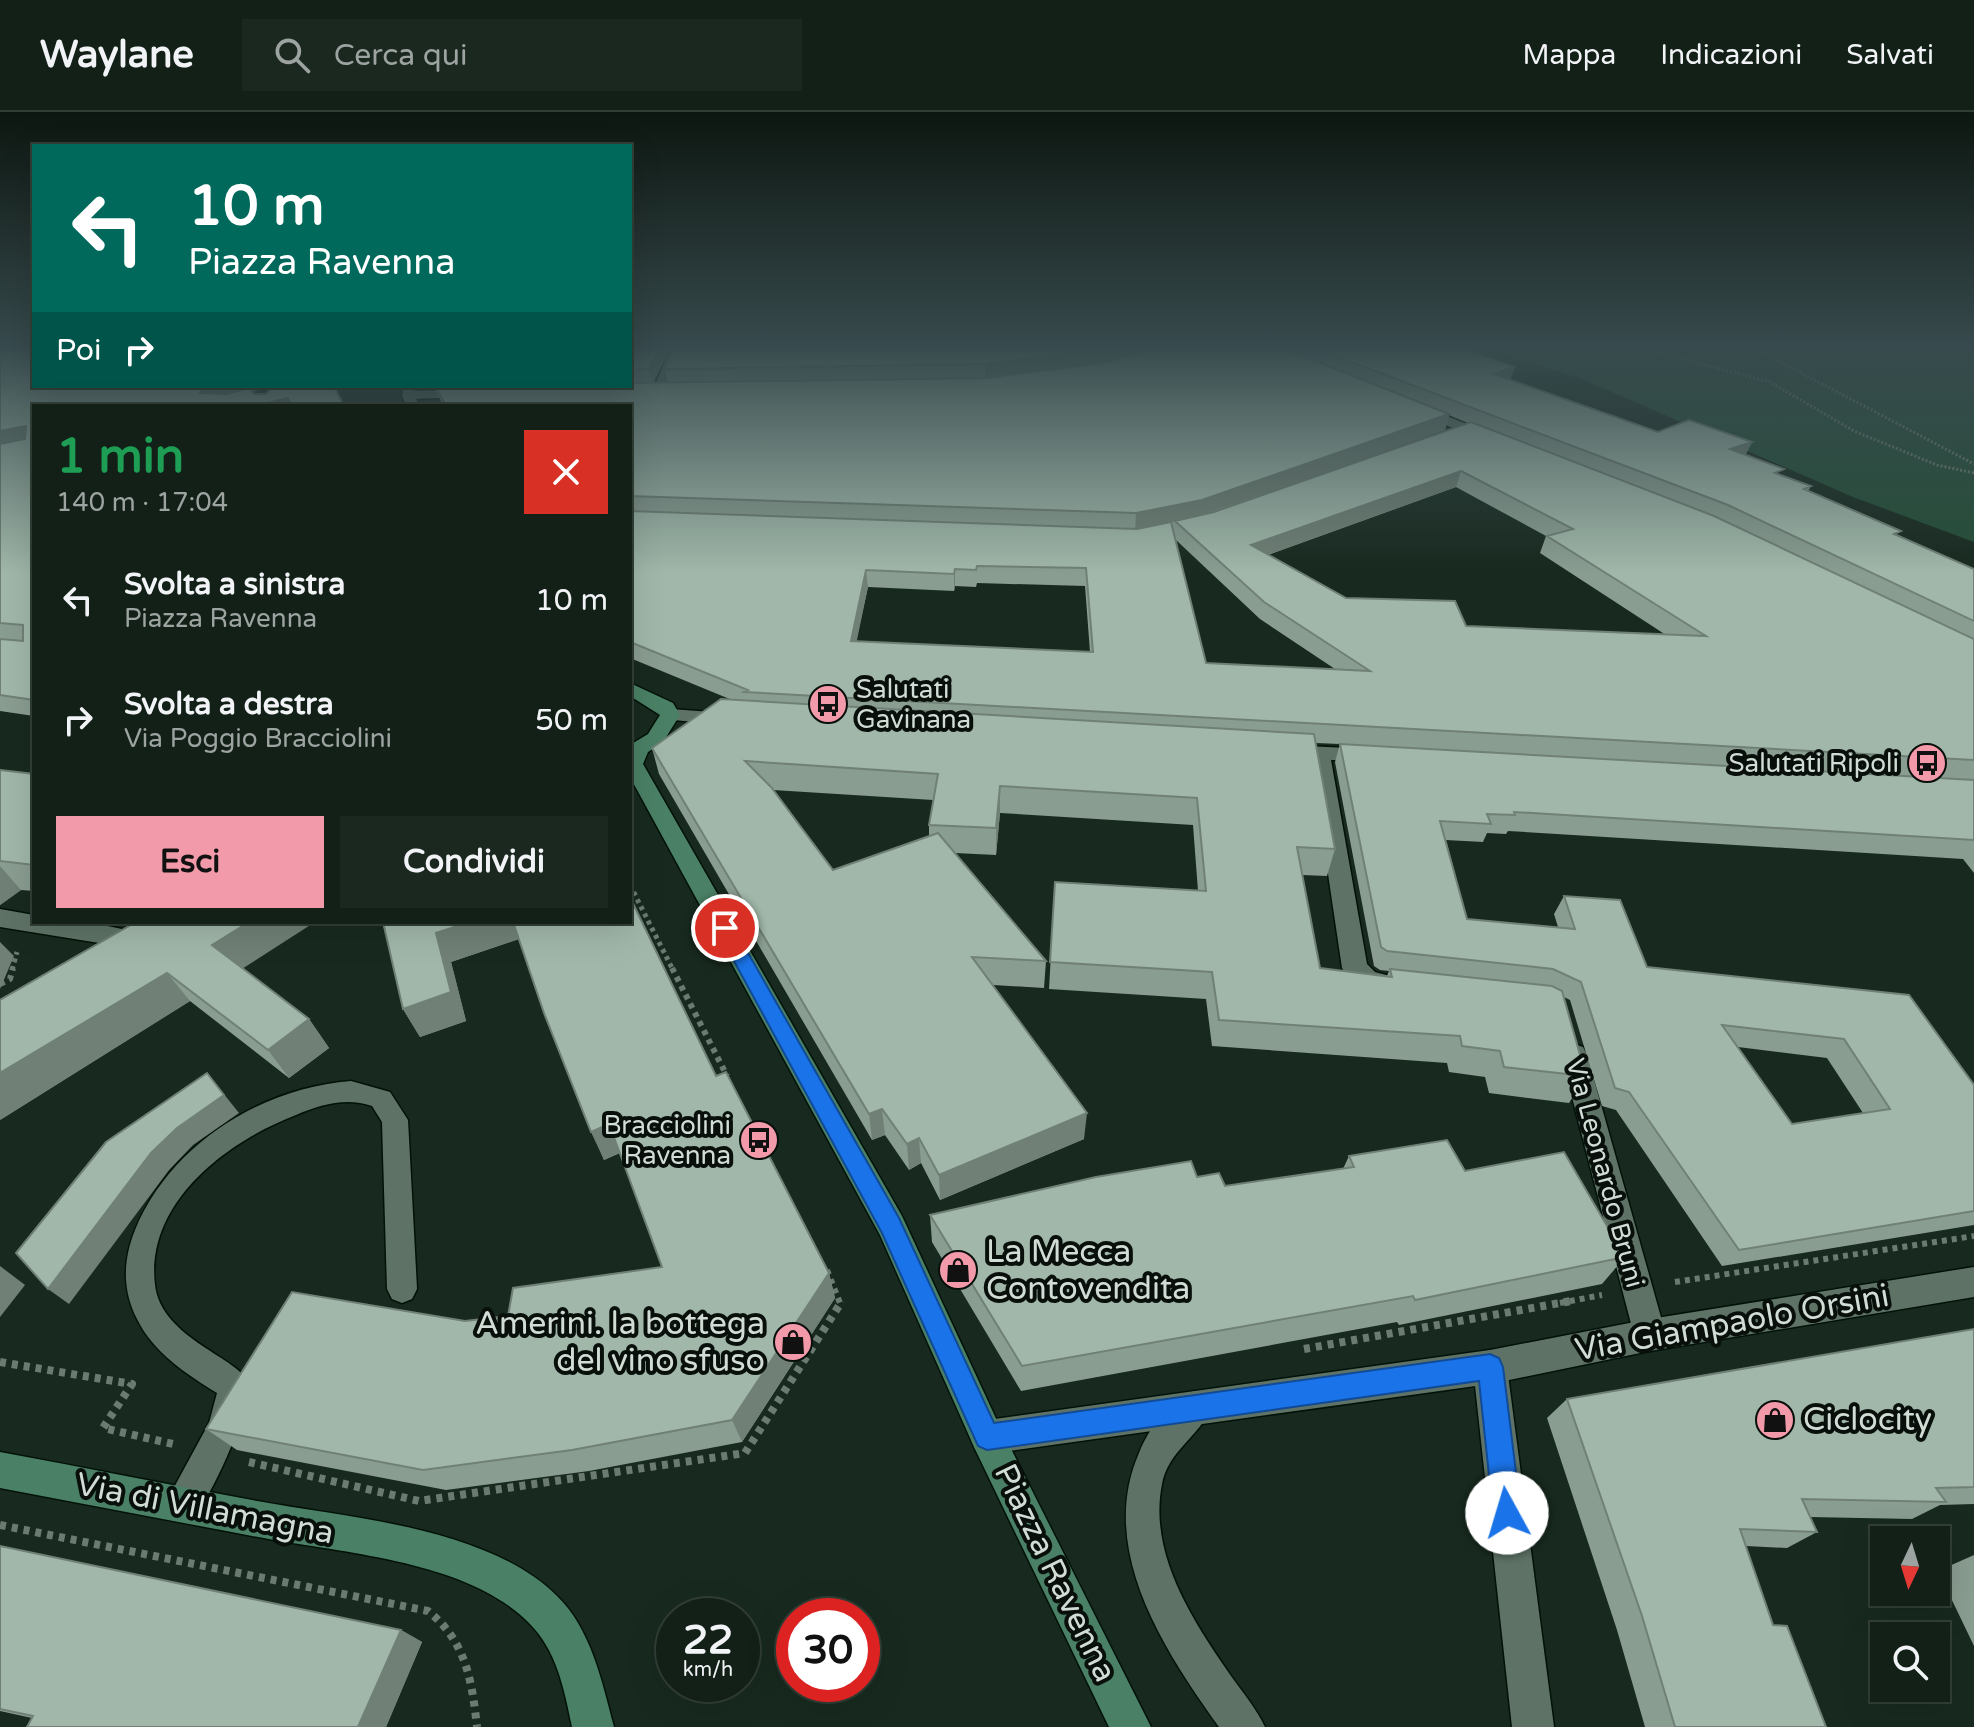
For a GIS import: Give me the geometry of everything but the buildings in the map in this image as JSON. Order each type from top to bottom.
[{"type":"main road","points":[[632,690],[666,707],[670,715],[663,730],[634,752],[633,764],[891,1226],[987,1437]]},
{"type":"main road","name":"Piazza Ravenna","points":[[987,1437],[1130,1727]]},
{"type":"main road","name":"Via di Villamagna","points":[[0,1470],[410,1547],[487,1574],[538,1604],[563,1634],[593,1727]]},
{"type":"street","points":[[1454,423],[1510,446]]},
{"type":"street","points":[[1448,436],[1468,429]]},
{"type":"street","points":[[670,715],[740,720]]},
{"type":"street","points":[[1259,750],[1387,756]]},
{"type":"street","points":[[1320,753],[1355,968],[1367,980],[1408,987]]},
{"type":"street","points":[[0,918],[32,922]]},
{"type":"street","points":[[54,924],[134,933],[97,954]]},
{"type":"street","name":"Via Leonardo Bruni","points":[[1568,1035],[1650,1335]]},
{"type":"street","name":"Via Giampaolo Orsini","points":[[1490,1367],[1650,1335],[1974,1282]]},
{"type":"street","points":[[1490,1367],[1533,1727]]},
{"type":"street","name":"Piazza Ravenna","points":[[987,1437],[1490,1367]]},
{"type":"street","points":[[1196,1406],[1170,1427],[1155,1449],[1144,1493],[1145,1546],[1153,1581],[1165,1608],[1244,1727]]},
{"type":"lane","points":[[182,1504],[225,1423],[233,1403],[233,1385],[176,1347],[147,1308],[142,1266],[144,1246],[160,1207],[210,1148],[244,1127],[329,1093],[358,1092],[381,1099],[395,1120],[402,1289]]},
{"type":"path","points":[[1841,423],[1937,465],[1974,473]]},
{"type":"path","points":[[1897,423],[1974,464]]},
{"type":"path","points":[[632,889],[729,1079]]},
{"type":"path","points":[[0,984],[10,979],[17,952],[8,951]]},
{"type":"path","points":[[1301,1350],[1637,1289],[1974,1236]]},
{"type":"path","points":[[378,1493],[419,1501],[745,1453],[842,1300],[822,1261]]},
{"type":"path","points":[[0,1525],[428,1611],[443,1621],[465,1657],[477,1727]]},
{"type":"green space","points":[[1684,423],[1974,423],[1974,542],[1853,497]]},
{"type":"place","name":"Salutati Gavinana","points":[[828,704]]},
{"type":"place","name":"Salutati Ripoli","points":[[1927,763]]},
{"type":"place","name":"Bracciolini Ravenna","points":[[759,1140]]},
{"type":"place","name":"La Mecca Contovendita","points":[[958,1270]]},
{"type":"place","name":"Amerini. la bottega del vino sfuso","points":[[793,1342]]},
{"type":"place","name":"Ciclocity","points":[[1775,1420]]},
{"type":"route","points":[[725,928],[891,1226],[987,1437],[1490,1367],[1507,1513]]}]
